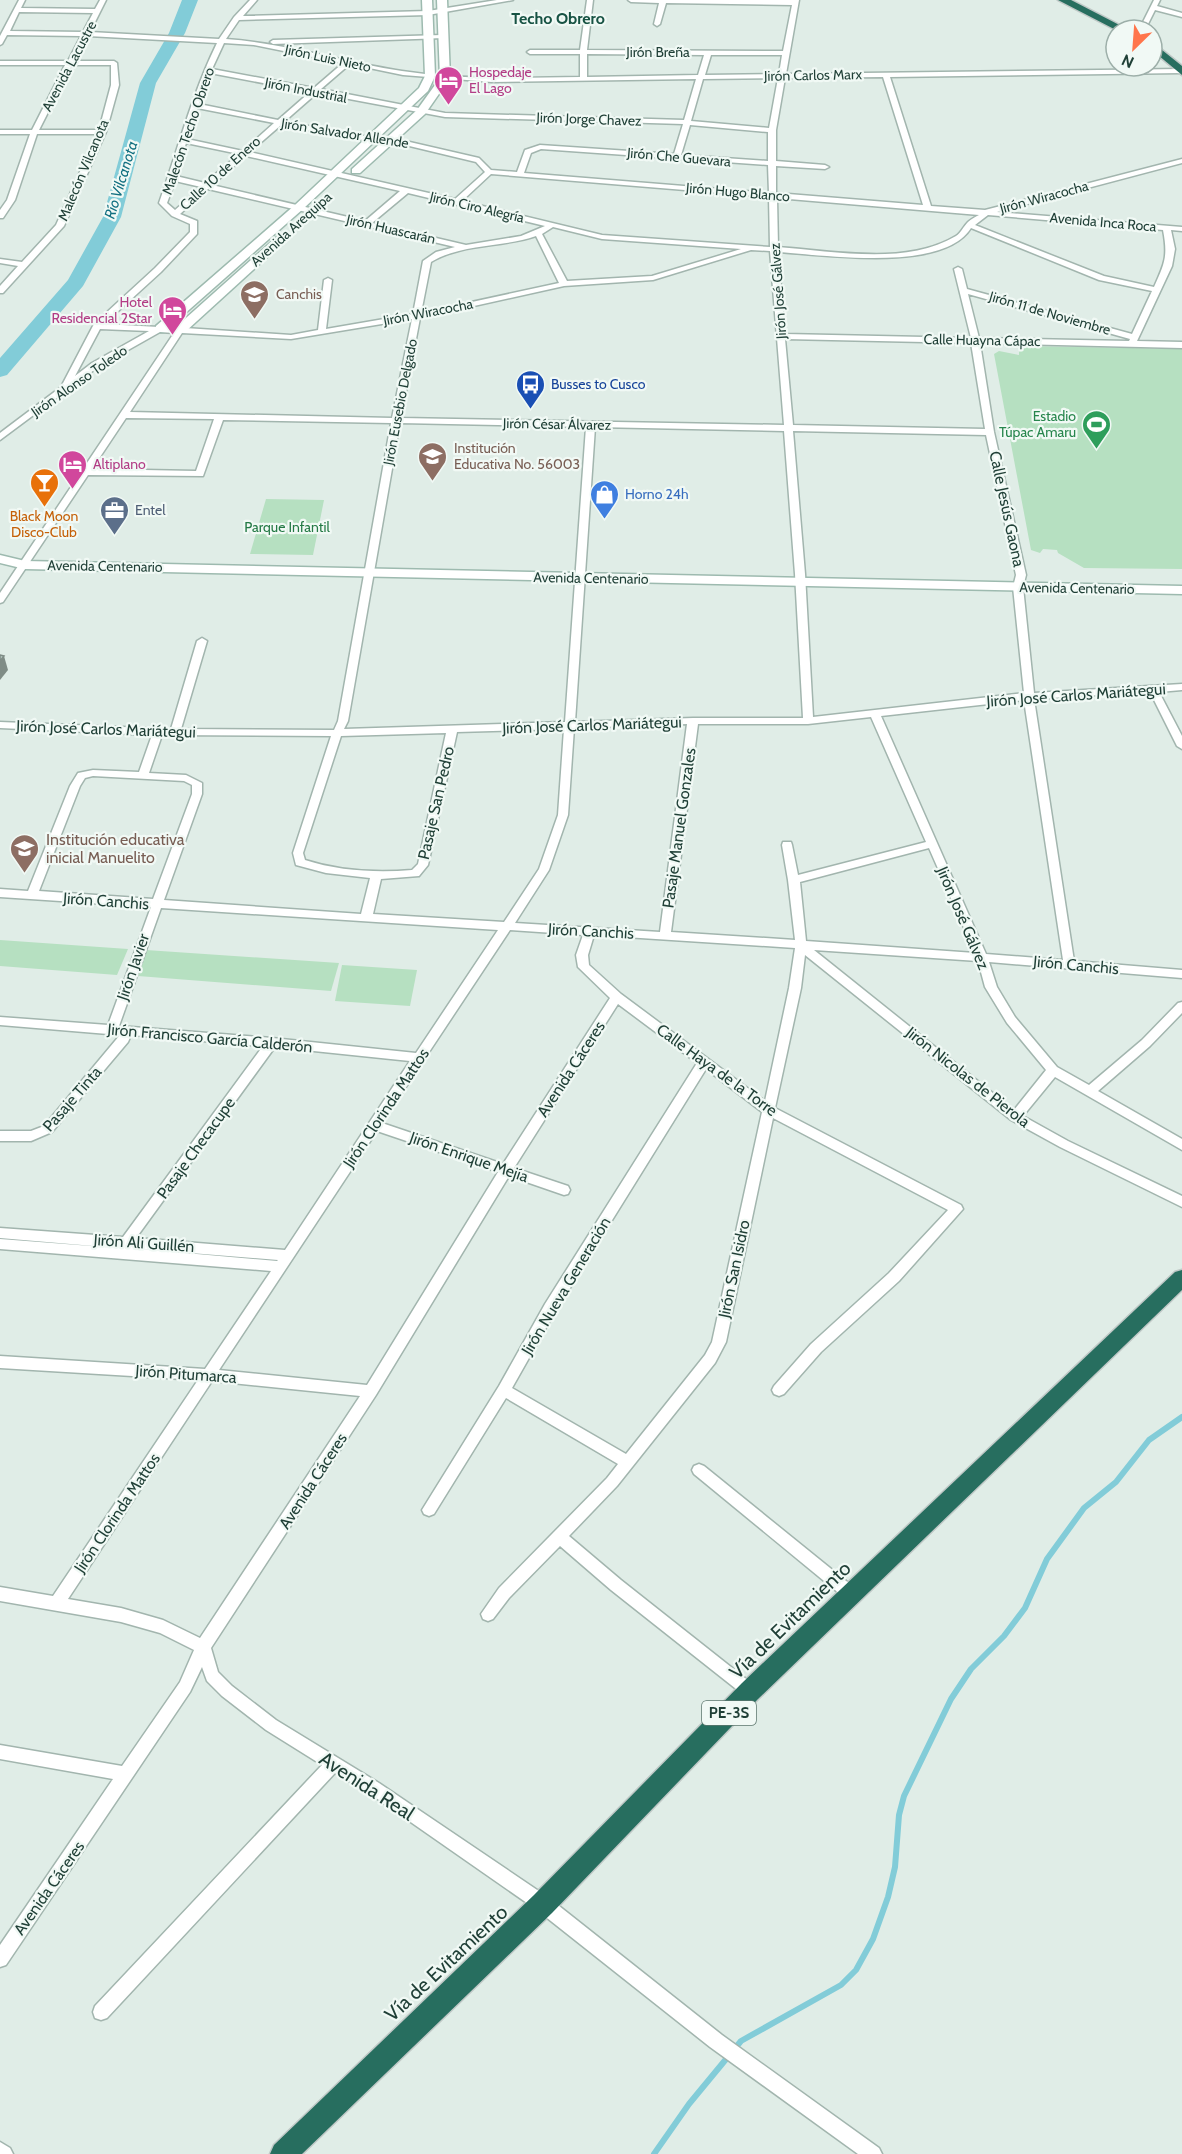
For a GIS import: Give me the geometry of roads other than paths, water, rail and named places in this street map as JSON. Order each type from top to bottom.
[{"type":"highway","points":[[1069,1],[1104,19]]},
{"type":"highway","points":[[1164,55],[1182,71]]},
{"type":"highway","name":"Vía de Evitamiento","points":[[283,2154],[543,1904],[750,1691],[1182,1278]]},
{"type":"street","points":[[0,43],[22,0]]},
{"type":"street","name":"Avenida Lacustre","points":[[0,216],[11,200],[34,132],[103,0]]},
{"type":"street","name":"Malecón Techo Obrero","points":[[64,389],[97,326],[158,270],[194,232],[194,223],[175,214],[163,203],[207,70],[237,18],[254,0]]},
{"type":"street","points":[[427,0],[430,76]]},
{"type":"street","points":[[584,78],[583,52],[590,0]]},
{"type":"street","points":[[631,0],[795,2]]},
{"type":"street","points":[[657,24],[668,1]]},
{"type":"street","points":[[237,18],[428,13],[442,5],[508,2]]},
{"type":"street","name":"Jirón José Gálvez","points":[[795,2],[772,130],[772,165],[774,249],[800,579],[808,721]]},
{"type":"street","points":[[1148,18],[1155,4],[1182,15]]},
{"type":"street","points":[[442,5],[445,78]]},
{"type":"street","points":[[18,10],[97,11]]},
{"type":"street","name":"Jirón Luis Nieto","points":[[6,33],[87,34],[254,43],[347,63],[445,78]]},
{"type":"street","points":[[254,43],[442,38]]},
{"type":"street","name":"Jirón Breña","points":[[530,52],[786,53]]},
{"type":"street","points":[[677,157],[708,52]]},
{"type":"street","points":[[0,63],[69,63]]},
{"type":"street","name":"Malecón Vilcanota","points":[[0,291],[60,226],[102,132],[115,86],[114,63],[69,63]]},
{"type":"street","name":"Calle 10 de Enero","points":[[175,214],[277,122],[347,63]]},
{"type":"street","name":"Jirón Industrial","points":[[207,70],[405,109]]},
{"type":"street","name":"Jirón Carlos Marx","points":[[445,78],[1182,71]]},
{"type":"street","points":[[886,74],[928,208]]},
{"type":"street","name":"Avenida Arequipa","points":[[160,329],[372,140],[424,89],[430,76]]},
{"type":"street","name":"Avenida Arequipa","points":[[0,600],[181,329],[421,112],[445,78]]},
{"type":"street","name":"Jirón Salvador Allende","points":[[195,105],[479,160],[489,172]]},
{"type":"street","name":"Jirón Jorge Chavez","points":[[405,109],[463,116],[688,123],[772,130]]},
{"type":"street","points":[[0,132],[102,132]]},
{"type":"street","name":"Jirón Ciro Alegría","points":[[183,140],[350,176],[602,237],[774,249]]},
{"type":"street","name":"Jirón Che Guevara","points":[[520,174],[528,152],[533,148],[550,147],[772,165],[825,167]]},
{"type":"street","name":"Jirón Wiracocha","points":[[774,249],[880,257],[926,251],[962,236],[969,225],[988,212],[1182,161]]},
{"type":"street","points":[[456,202],[489,172]]},
{"type":"street","name":"Jirón Hugo Blanco","points":[[489,172],[988,212]]},
{"type":"street","name":"Jirón Huascarán","points":[[172,178],[469,248]]},
{"type":"street","points":[[367,223],[405,190]]},
{"type":"street","name":"Avenida Inca Roca","points":[[988,212],[1182,229]]},
{"type":"street","name":"Jirón Eusebio Delgado","points":[[377,874],[313,867],[300,862],[298,853],[343,721],[427,261],[433,257],[469,248],[539,235],[551,225]]},
{"type":"street","points":[[969,225],[1102,278],[1157,290]]},
{"type":"street","points":[[1134,341],[1168,266],[1171,249],[1167,228]]},
{"type":"street","points":[[539,235],[564,284]]},
{"type":"street","name":"Jirón Wiracocha","points":[[97,326],[291,337],[322,330],[417,316],[564,284],[653,278],[754,248]]},
{"type":"street","points":[[0,261],[24,265]]},
{"type":"street","name":"Calle Jesús Gaona","points":[[958,269],[975,339],[990,432],[1019,581],[1029,696],[1069,964]]},
{"type":"street","points":[[322,330],[328,280]]},
{"type":"street","name":"Jirón 11 de Noviembre","points":[[963,290],[1134,341]]},
{"type":"street","name":"Jirón Alonso Toledo","points":[[0,437],[95,365],[160,329]]},
{"type":"street","name":"Calle Huayna Cápac","points":[[781,336],[1134,341],[1182,345]]},
{"type":"street","name":"Jirón César Álvarez","points":[[124,415],[788,426],[990,432]]},
{"type":"street","points":[[86,472],[200,474],[219,418]]},
{"type":"street","name":"Jirón Clorinda Mattos","points":[[57,1603],[544,870],[556,842],[563,815],[591,424]]},
{"type":"street","name":"Avenida Centenario","points":[[0,559],[800,579],[1019,581],[1182,590]]},
{"type":"street","points":[[1019,581],[1182,578]]},
{"type":"street","points":[[176,733],[202,641]]},
{"type":"street","name":"Jirón José Carlos Mariátegui","points":[[0,725],[176,733],[338,733],[571,725],[808,721],[1029,696],[1182,687]]},
{"type":"street","points":[[1153,689],[1182,746]]},
{"type":"street","name":"Jirón José Gálvez","points":[[875,714],[982,957],[991,987],[1011,1020],[1053,1070],[1182,1145]]},
{"type":"street","name":"Pasaje Manuel Gonzales","points":[[665,935],[693,722]]},
{"type":"street","name":"Pasaje San Pedro","points":[[377,874],[415,873],[423,865],[452,730]]},
{"type":"street","points":[[32,895],[75,786],[82,775],[93,773],[143,775],[158,732]]},
{"type":"street","name":"Jirón Javier","points":[[112,1029],[155,904],[197,794],[197,783],[186,778],[143,775]]},
{"type":"street","points":[[794,880],[931,844]]},
{"type":"street","name":"Jirón San Isidro","points":[[488,1614],[504,1593],[560,1538],[628,1462],[710,1359],[719,1342],[795,988],[801,945],[794,880],[787,845]]},
{"type":"street","points":[[366,918],[377,874]]},
{"type":"street","name":"Jirón Canchis","points":[[0,893],[366,918],[665,935],[982,957],[1182,974]]},
{"type":"street","name":"Calle Haya de la Torre","points":[[590,930],[582,955],[584,967],[617,996],[768,1109],[957,1209],[894,1277],[816,1348],[779,1390]]},
{"type":"street","name":"Jirón Nicolas de Pierola","points":[[801,945],[1016,1117],[1064,1144],[1182,1202]]},
{"type":"street","name":"Avenida Cáceres","points":[[0,1959],[185,1687],[203,1647],[371,1391],[506,1170],[617,996]]},
{"type":"street","points":[[1090,1090],[1146,1043],[1182,1006]]},
{"type":"street","name":"Jirón Francisco García Calderón","points":[[0,1020],[272,1042],[420,1058]]},
{"type":"street","name":"Pasaje Tinta","points":[[0,1136],[40,1135],[48,1129],[124,1039],[127,1030]]},
{"type":"street","name":"Pasaje Checacupe","points":[[119,1254],[272,1042]]},
{"type":"street","name":"Jirón Nueva Generación","points":[[429,1510],[504,1390],[550,1308],[704,1062]]},
{"type":"street","points":[[1016,1117],[1053,1070]]},
{"type":"street","name":"Jirón Enrique Mejía","points":[[374,1125],[564,1190]]},
{"type":"street","name":"Jirón Ali Guillén","points":[[0,1233],[127,1242],[284,1260]]},
{"type":"street","name":"Jirón Ali Guillén","points":[[0,1244],[119,1254],[284,1260]]},
{"type":"street","name":"Jirón Pitumarca","points":[[0,1362],[209,1375],[371,1391]]},
{"type":"street","points":[[504,1390],[628,1462]]},
{"type":"street","points":[[699,1470],[851,1594]]},
{"type":"street","points":[[560,1538],[616,1586],[750,1691]]},
{"type":"street","points":[[0,1594],[122,1615],[163,1627],[203,1647]]},
{"type":"street","name":"Avenida Real","points":[[203,1647],[212,1676],[227,1691],[272,1725],[374,1788],[543,1904],[716,2041],[873,2154]]},
{"type":"street","points":[[0,1752],[127,1773]]},
{"type":"street","points":[[101,2012],[334,1763]]},
{"type":"street","points":[[0,2151],[4,2154]]},
{"type":"waterway","name":"Río Vilcanota","points":[[0,371],[76,282],[112,217],[148,83],[177,33],[190,0]]},
{"type":"waterway","points":[[654,2154],[689,2104],[741,2041],[841,1985],[856,1970],[873,1939],[888,1897],[895,1867],[899,1815],[904,1796],[951,1699],[971,1669],[1004,1636],[1025,1608],[1047,1559],[1084,1508],[1116,1482],[1149,1440],[1182,1417]]},
{"type":"place","name":"Hospedaje El Lago","points":[[448,106]]},
{"type":"place","name":"Canchis","points":[[255,320]]},
{"type":"place","name":"Hotel Residencial 2Star","points":[[173,336]]},
{"type":"place","name":"Busses to Cusco","points":[[530,410]]},
{"type":"place","name":"Estadio Túpac Amaru","points":[[1097,450]]},
{"type":"place","name":"Institución Educativa No. 56003","points":[[433,482]]},
{"type":"place","name":"Altiplano","points":[[72,490]]},
{"type":"place","name":"Black Moon Disco-Club","points":[[44,508]]},
{"type":"place","name":"Horno 24h","points":[[604,520]]},
{"type":"place","name":"Entel","points":[[114,536]]},
{"type":"place","name":"Institución educativa inicial Manuelito","points":[[25,874]]},
{"type":"district","name":"Techo Obrero","points":[[558,18]]},
{"type":"park label","name":"Parque Infantil","points":[[287,527]]}]
